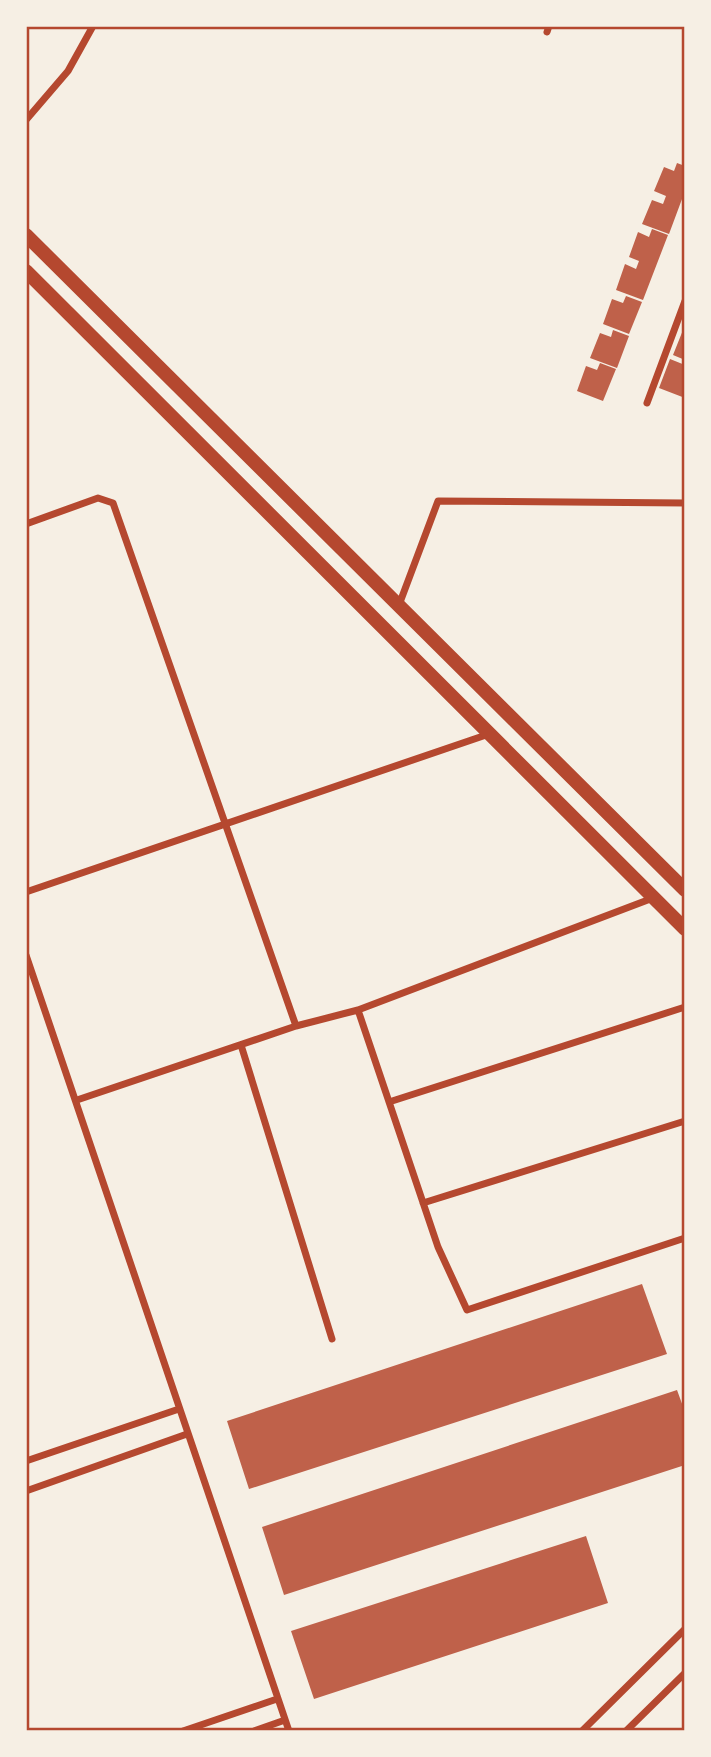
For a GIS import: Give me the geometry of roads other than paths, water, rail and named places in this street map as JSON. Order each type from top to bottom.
[{"type":"main road","points":[[26,235],[685,890]]},
{"type":"main road","points":[[26,271],[685,929]]},
{"type":"street","points":[[26,120],[68,71],[93,26]]},
{"type":"street","points":[[647,403],[685,301]]},
{"type":"street","points":[[26,524],[98,498],[113,503],[296,1026]]},
{"type":"street","points":[[399,605],[438,502],[685,503]]},
{"type":"street","points":[[26,892],[489,734]]},
{"type":"street","points":[[77,1100],[296,1026],[358,1010],[653,898]]},
{"type":"street","points":[[26,955],[289,1731]]},
{"type":"street","points":[[390,1102],[685,1007]]},
{"type":"street","points":[[358,1010],[438,1247],[467,1310],[685,1238]]},
{"type":"street","points":[[242,1045],[332,1339]]},
{"type":"street","points":[[423,1203],[685,1121]]},
{"type":"street","points":[[26,1461],[179,1409]]},
{"type":"street","points":[[26,1491],[187,1434]]},
{"type":"street","points":[[582,1731],[685,1629]]},
{"type":"street","points":[[626,1731],[685,1673]]},
{"type":"street","points":[[183,1731],[277,1699]]},
{"type":"street","points":[[254,1731],[285,1720]]}]
